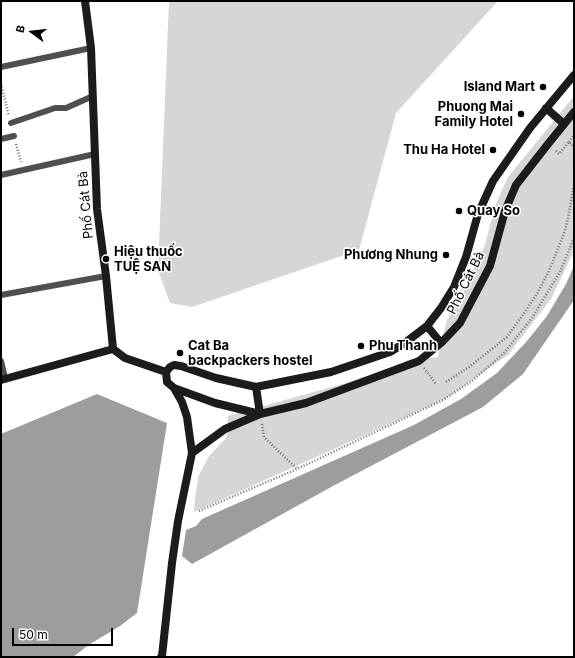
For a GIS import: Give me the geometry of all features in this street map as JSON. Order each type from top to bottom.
[{"type":"main road","name":"Phố Cát Bà","points":[[85,1],[92,48],[97,209],[106,276],[113,349]]},
{"type":"main road","name":"Phố Cát Bà","points":[[166,372],[174,365],[181,366],[216,378],[256,387],[331,372],[390,352],[406,342],[427,326],[441,308],[454,287],[466,257],[478,214],[493,181],[530,128],[574,75]]},
{"type":"main road","points":[[546,108],[564,124]]},
{"type":"main road","name":"Phố Cát Bà","points":[[174,388],[215,403],[260,414],[306,403],[419,362],[441,343],[460,323],[490,266],[505,211],[516,185],[574,112]]},
{"type":"main road","points":[[427,326],[441,343]]},
{"type":"main road","points":[[3,379],[113,349],[125,358],[166,372],[168,382],[174,388],[182,402],[187,417],[192,454],[178,521],[162,657]]},
{"type":"main road","points":[[192,454],[225,429],[260,414],[256,387]]},
{"type":"lane","points":[[1,67],[92,48]]},
{"type":"lane","points":[[11,123],[56,108],[66,108],[93,96]]},
{"type":"lane","points":[[1,139],[14,136]]},
{"type":"lane","points":[[1,176],[95,154]]},
{"type":"lane","points":[[1,295],[106,276]]},
{"type":"lane","points":[[1,361],[3,379]]},
{"type":"path","points":[[548,144],[558,154],[574,135]]},
{"type":"path","points":[[569,142],[574,146],[574,162]]},
{"type":"path","points":[[446,382],[469,368],[506,337],[537,294],[558,249],[569,212],[574,184]]},
{"type":"path","points":[[199,511],[297,469],[443,400],[472,381],[504,352],[532,318],[560,272],[574,238]]},
{"type":"path","points":[[419,362],[436,384]]},
{"type":"path","points":[[260,414],[264,437],[297,469]]},
{"type":"shaded area","points":[[169,1],[498,1],[396,113],[359,250],[192,307],[170,303],[158,270]]},
{"type":"shaded area","points":[[574,96],[574,251],[551,299],[508,355],[445,399],[194,512],[198,477],[209,456],[227,437],[228,416],[385,372],[408,360],[438,357],[447,320],[463,293],[485,245],[495,206],[508,177]]},
{"type":"shaded area","points":[[574,266],[574,300],[523,374],[483,407],[333,486],[192,564],[182,556],[186,530],[196,526],[202,519],[414,425],[461,399],[497,373],[527,341],[547,316],[566,284]]},
{"type":"shaded area","points":[[97,394],[167,423],[137,613],[73,657],[1,657],[1,434]]},
{"type":"place","name":"Island Mart","points":[[543,87]]},
{"type":"place","name":"Phuong Mai Family Hotel","points":[[521,114]]},
{"type":"place","name":"Thu Ha Hotel","points":[[493,150]]},
{"type":"place","name":"Quay So","points":[[459,211]]},
{"type":"place","name":"Phương Nhung","points":[[446,255]]},
{"type":"place","name":"Hiệu thuốc TUỆ SAN","points":[[106,259]]},
{"type":"place","name":"Phu Thanh","points":[[361,346]]},
{"type":"place","name":"Cat Ba backpackers hostel","points":[[180,353]]}]
